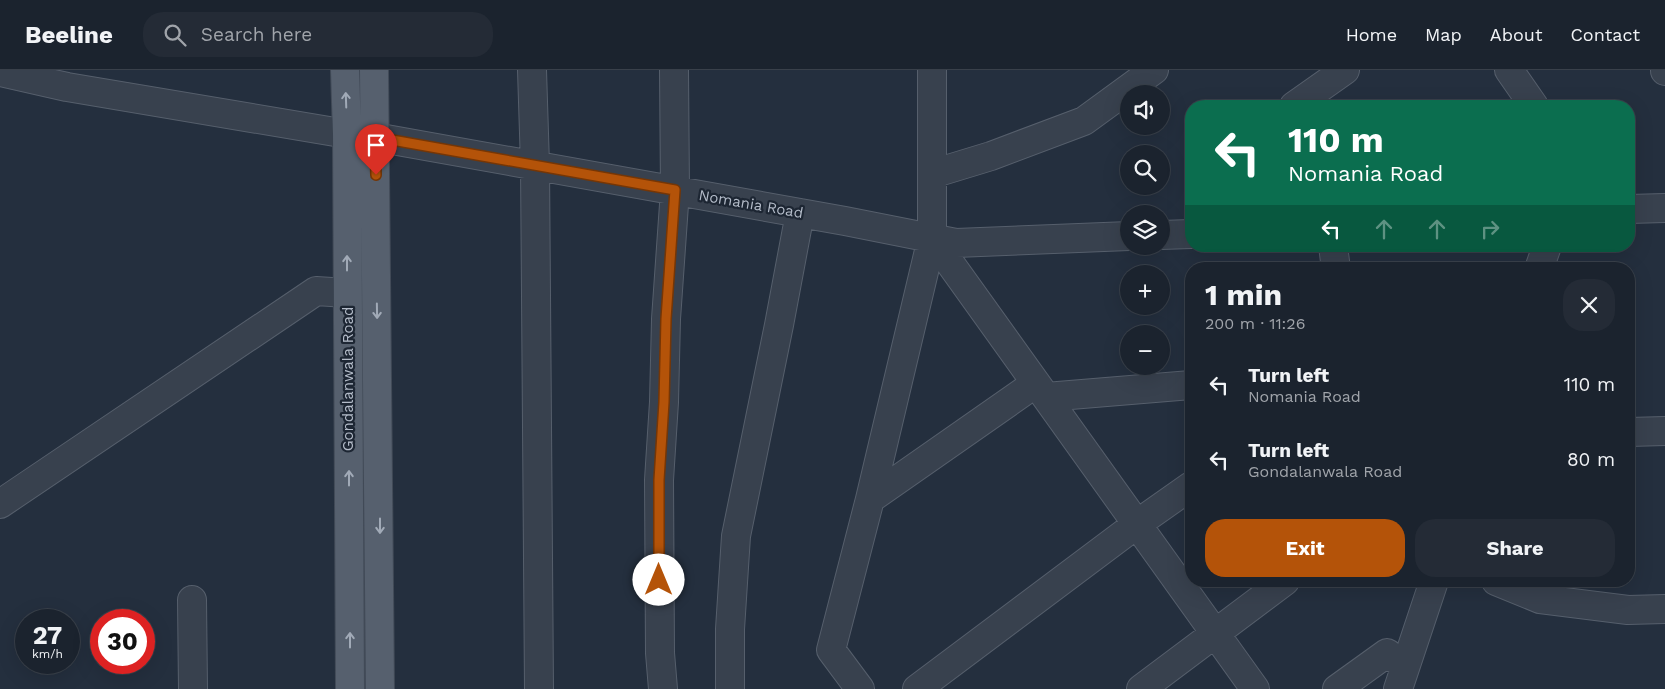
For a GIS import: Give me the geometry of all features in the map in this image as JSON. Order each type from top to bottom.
[{"type":"main road","name":"Gondalanwala Road","points":[[345,70],[350,689]]},
{"type":"main road","name":"Gondalanwala Road","points":[[374,70],[380,689]]},
{"type":"street","points":[[67,87],[89,70]]},
{"type":"street","points":[[532,70],[535,165],[539,689]]},
{"type":"street","points":[[663,689],[660,653],[659,480],[664,402],[666,319],[675,190],[674,70]]},
{"type":"street","points":[[860,689],[831,650],[870,499],[932,238],[932,70]]},
{"type":"street","points":[[932,174],[991,156],[1084,121],[1154,70]]},
{"type":"street","points":[[1302,100],[1345,70]]},
{"type":"street","points":[[1508,70],[1530,100]]},
{"type":"street","name":"Nomania Road","points":[[0,72],[67,87],[535,165],[956,243],[1120,236]]},
{"type":"street","points":[[1635,209],[1665,208]]},
{"type":"street","points":[[730,689],[730,629],[736,536],[800,213]]},
{"type":"street","points":[[1170,235],[1185,234]]},
{"type":"street","points":[[932,238],[1255,689]]},
{"type":"street","points":[[0,504],[316,291],[347,292]]},
{"type":"street","points":[[870,499],[1041,390],[1185,385]]},
{"type":"street","points":[[1635,432],[1665,431]]},
{"type":"street","points":[[917,689],[1185,490]]},
{"type":"street","points":[[1141,689],[1277,587]]},
{"type":"street","points":[[1401,678],[1432,587]]},
{"type":"street","points":[[1510,587],[1540,600],[1628,610],[1665,609]]},
{"type":"street","points":[[192,600],[193,689]]},
{"type":"street","points":[[1336,689],[1387,653],[1401,678]]},
{"type":"route","points":[[376,175],[375,137],[675,190],[666,319],[664,402],[659,480],[659,580]]}]
